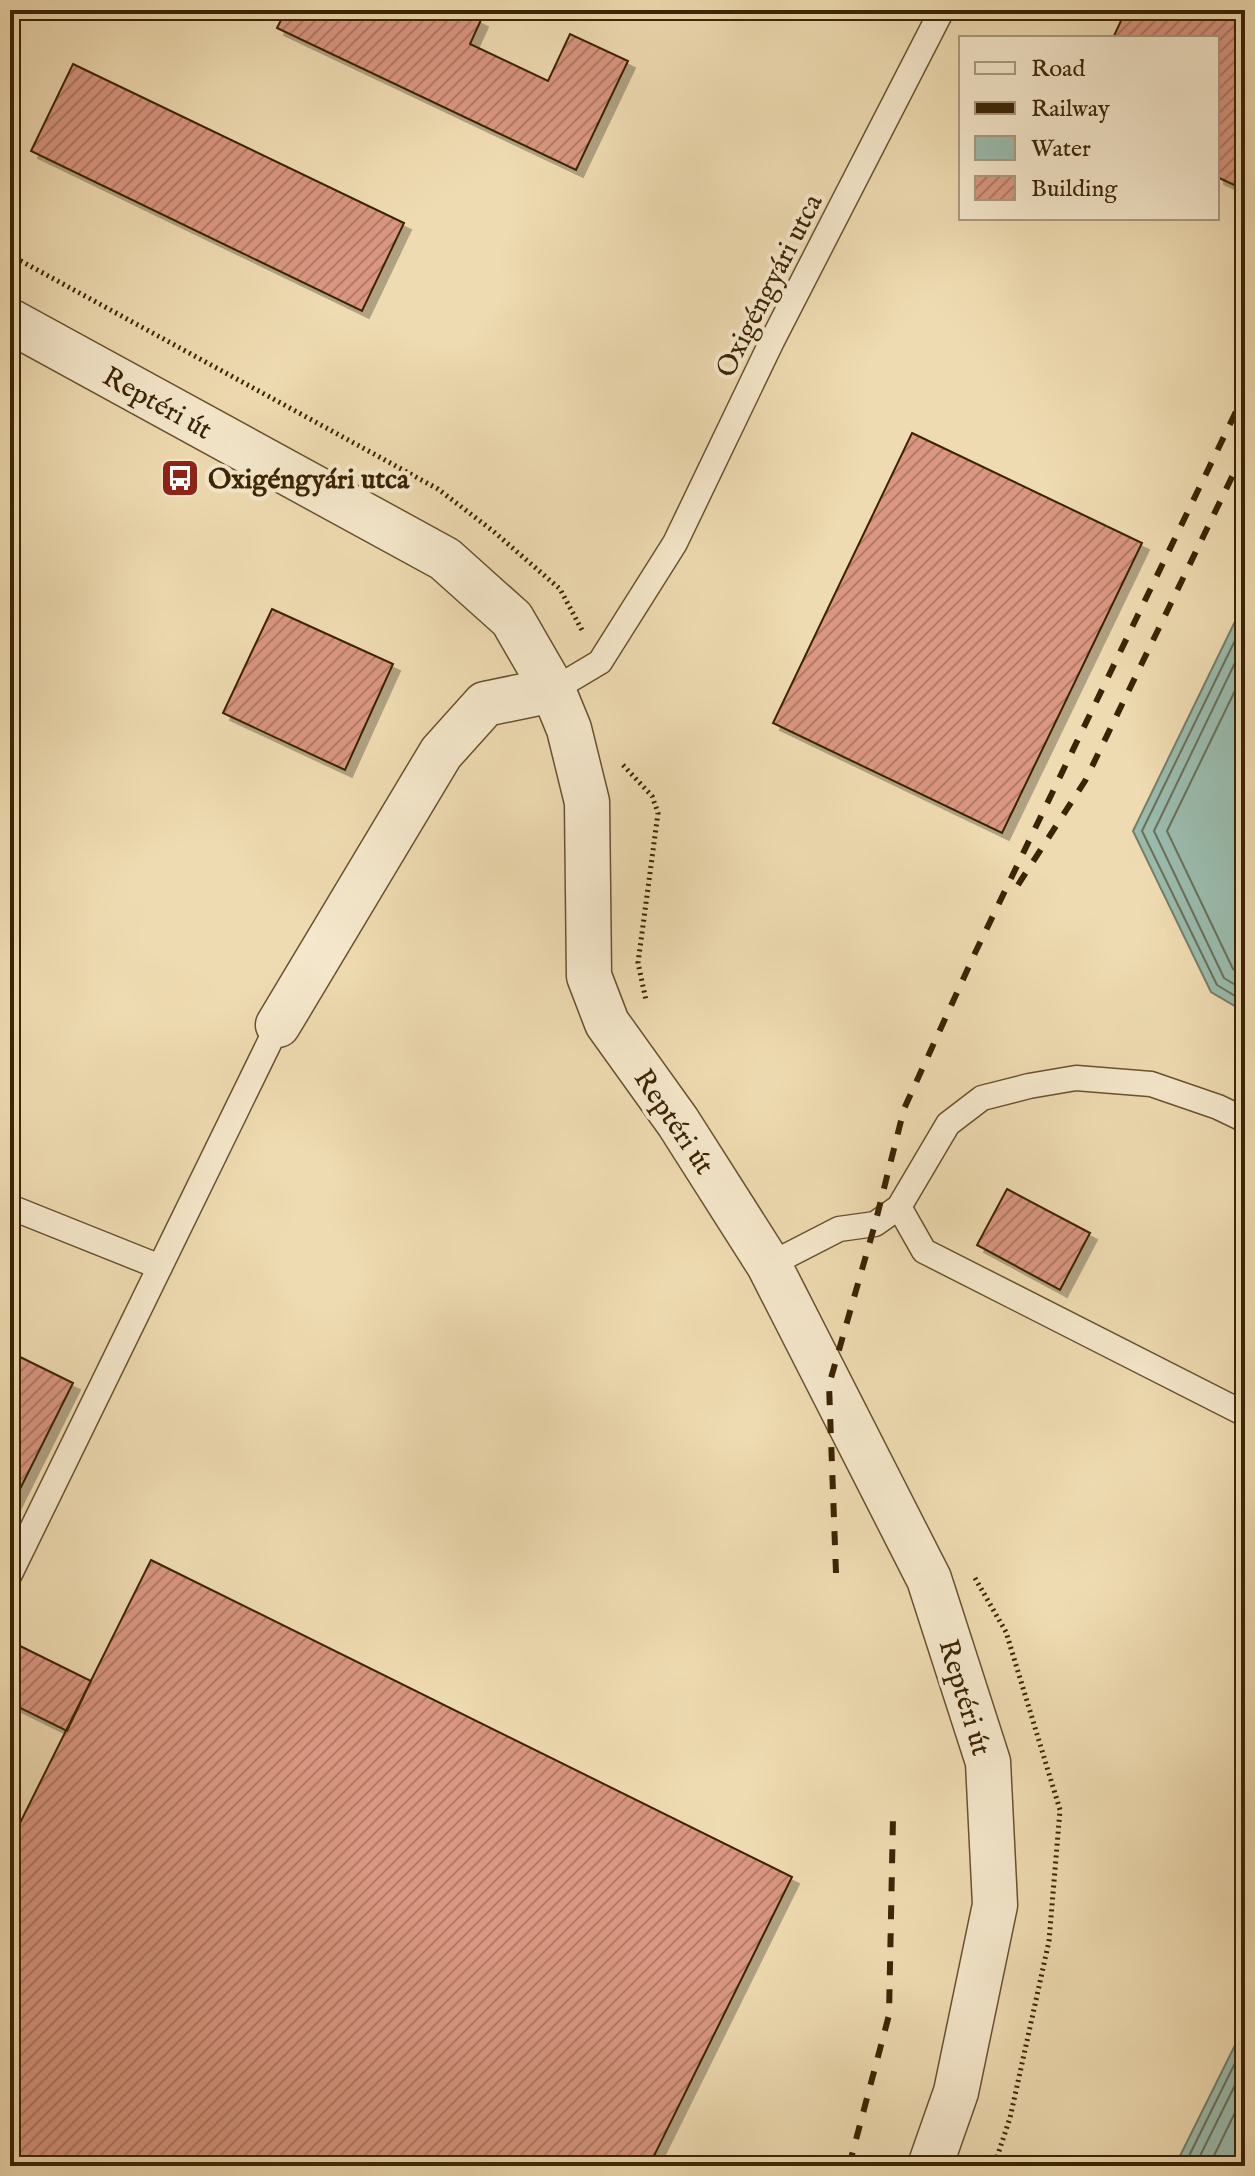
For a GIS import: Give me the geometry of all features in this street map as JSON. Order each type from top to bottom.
[{"type":"street","name":"Reptéri út","points":[[10,321],[445,559],[512,619],[553,690],[569,729],[587,802],[589,976],[607,1023],[678,1122],[769,1265],[929,1579],[988,1762],[995,1905],[956,2092],[930,2166]]},
{"type":"street","points":[[278,1025],[441,753],[485,704],[553,690]]},
{"type":"lane","name":"Oxigéngyári utca","points":[[553,690],[600,662],[675,543],[772,341],[942,10]]},
{"type":"lane","points":[[10,1574],[278,1025]]},
{"type":"lane","points":[[769,1265],[839,1229],[875,1224],[899,1207],[948,1124],[982,1098],[1076,1078],[1151,1084],[1218,1107],[1245,1120]]},
{"type":"lane","points":[[10,1207],[160,1267]]},
{"type":"lane","points":[[899,1207],[924,1251],[1245,1414]]},
{"type":"water","points":[[1245,601],[1245,1012],[1211,992],[1133,831]]},
{"type":"water","points":[[1245,2025],[1245,2166],[1175,2166]]},
{"type":"building","points":[[286,10],[460,10],[481,20],[470,44],[548,81],[570,34],[628,61],[576,170],[277,28]]},
{"type":"building","points":[[1126,10],[1245,10],[1245,190],[1219,178],[1219,36],[1114,36]]},
{"type":"building","points":[[73,64],[404,223],[362,311],[31,151]]},
{"type":"building","points":[[912,433],[1142,543],[1002,833],[773,723]]},
{"type":"building","points":[[272,609],[393,664],[345,770],[223,713]]},
{"type":"building","points":[[1007,1189],[1090,1233],[1060,1290],[977,1245]]},
{"type":"building","points":[[10,1352],[73,1383],[10,1509]]},
{"type":"building","points":[[151,1560],[792,1877],[649,2166],[10,2166],[10,1843]]},
{"type":"building","points":[[10,1641],[91,1681],[67,1731],[10,1703]]},
{"type":"railway","points":[[836,1573],[829,1385],[904,1109],[975,953],[1245,393]]},
{"type":"railway","points":[[1018,885],[1085,781],[1245,450]]},
{"type":"railway","points":[[849,2166],[889,2015],[893,1817]]},
{"type":"place","name":"Oxigéngyári utca","points":[[180,478]]}]
